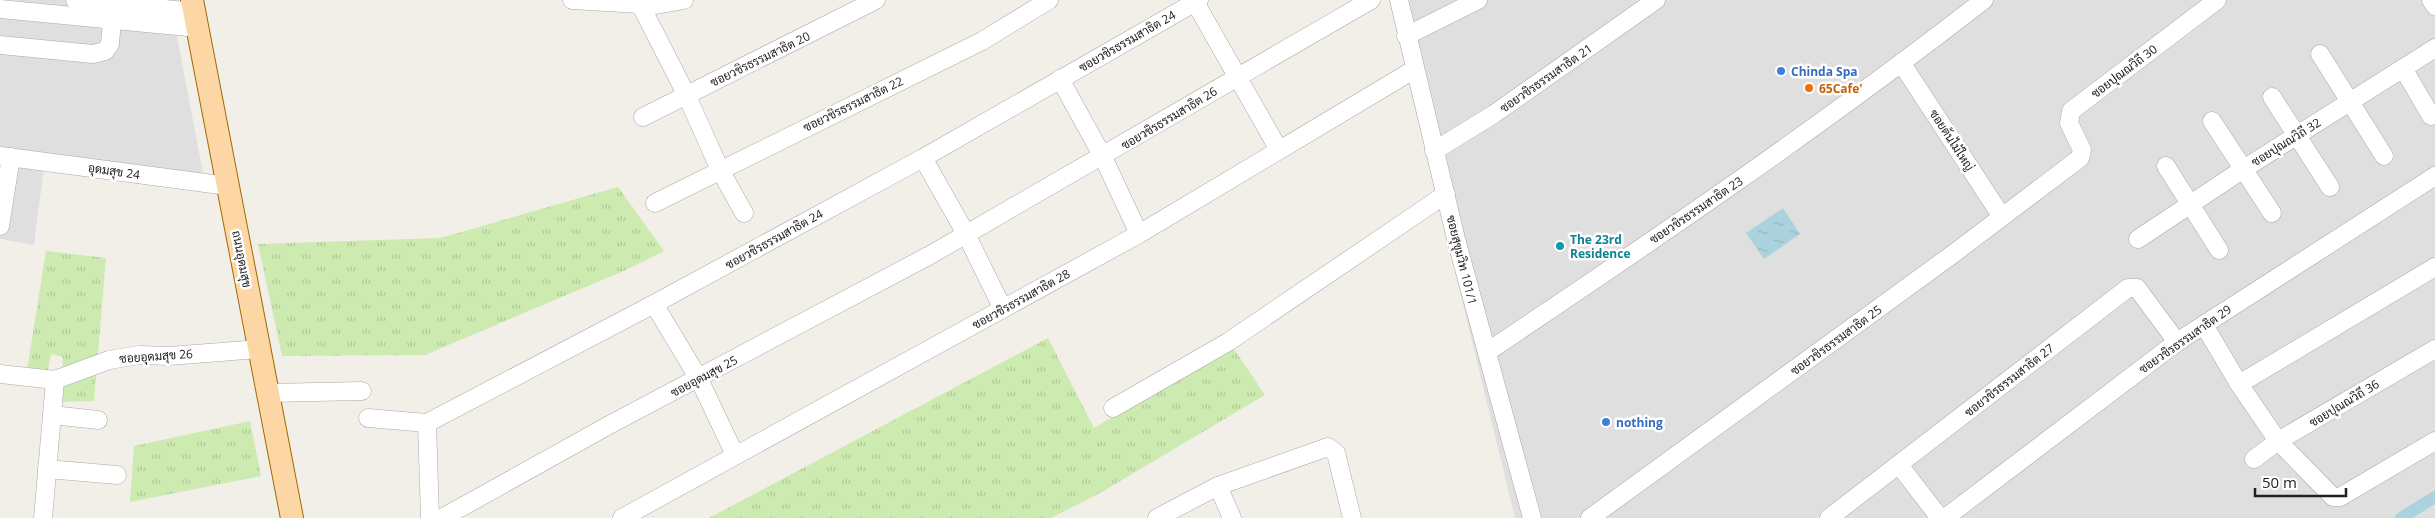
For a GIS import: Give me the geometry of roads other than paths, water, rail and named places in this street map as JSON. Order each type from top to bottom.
[{"type":"main road","name":"ถนนอุดมสุข","points":[[195,13],[292,518]]},
{"type":"street","points":[[75,0],[118,15]]},
{"type":"street","points":[[572,0],[640,4],[671,4],[684,0]]},
{"type":"street","name":"ซอยวชิรธรรมสาธิต 20","points":[[643,117],[876,0]]},
{"type":"street","name":"ซอยวชิรธรรมสาธิต 22","points":[[655,203],[982,41],[1049,0]]},
{"type":"street","name":"ซอยวชิรธรรมสาธิต 26","points":[[966,234],[1103,157],[1371,0]]},
{"type":"street","name":"ซอยสุขุมวิท 101/1","points":[[1399,0],[1434,151],[1532,518]]},
{"type":"street","points":[[1406,36],[1478,0]]},
{"type":"street","name":"ซอยวชิรธรรมสาธิต 21","points":[[1434,151],[1494,114],[1656,0]]},
{"type":"street","name":"ซอยวชิรธรรมสาธิต 23","points":[[1487,352],[1756,170],[1902,64],[1984,0]]},
{"type":"street","name":"ซอยปุณณวิถี 30","points":[[2080,158],[2082,150],[2069,124],[2071,111],[2217,0]]},
{"type":"street","points":[[2431,0],[2435,6]]},
{"type":"street","points":[[1197,1],[1279,150]]},
{"type":"street","name":"ซอยวชิรธรรมสาธิต 24","points":[[428,423],[654,304],[923,158],[1197,1]]},
{"type":"street","points":[[640,4],[687,96],[720,170],[744,213]]},
{"type":"street","points":[[0,9],[118,15],[195,13]]},
{"type":"street","points":[[0,45],[93,54],[105,51],[110,44],[118,15]]},
{"type":"street","name":"ซอยปุณณวิถี 32","points":[[2138,239],[2242,170],[2435,48]]},
{"type":"street","points":[[2320,54],[2384,156]]},
{"type":"street","name":"ซอยต้นไม้ใหญ่","points":[[1902,64],[2002,217]]},
{"type":"street","points":[[2403,68],[2431,116]]},
{"type":"street","name":"ซอยวชิรธรรมสาธิต 28","points":[[622,518],[1139,234],[1414,69]]},
{"type":"street","points":[[1060,79],[1103,157],[1139,234]]},
{"type":"street","points":[[2272,97],[2330,186]]},
{"type":"street","points":[[2212,121],[2242,170],[2272,213]]},
{"type":"street","points":[[0,226],[5,156]]},
{"type":"street","name":"อุดมสุข 24","points":[[5,156],[228,186]]},
{"type":"street","points":[[923,158],[966,234],[1003,309]]},
{"type":"street","name":"ซอยวชิรธรรมสาธิต 25","points":[[1590,518],[1674,459],[2080,158]]},
{"type":"street","points":[[2166,166],[2219,250]]},
{"type":"street","name":"ซอยวชิรธรรมสาธิต 29","points":[[1945,518],[2177,342],[2435,176]]},
{"type":"street","points":[[1113,408],[1228,342],[1446,194]]},
{"type":"street","name":"ซอยอุดมสุข 25","points":[[442,518],[611,424],[699,380],[966,234]]},
{"type":"street","points":[[2240,384],[2435,268]]},
{"type":"street","name":"ซอยวชิรธรรมสาธิต 27","points":[[1829,518],[2128,288],[2137,288],[2177,342]]},
{"type":"street","points":[[654,304],[699,380],[735,455]]},
{"type":"street","points":[[2204,325],[2278,442],[2329,496],[2337,498],[2435,441]]},
{"type":"street","name":"ซอยอุดมสุข 26","points":[[0,374],[55,380],[109,360],[139,355],[169,356],[260,348]]},
{"type":"street","name":"ซอยปุณณวิถี 36","points":[[2254,459],[2278,442],[2435,349]]},
{"type":"street","points":[[43,518],[55,380]]},
{"type":"street","points":[[269,393],[362,391]]},
{"type":"street","points":[[52,415],[98,420]]},
{"type":"street","points":[[368,418],[428,423],[430,518]]},
{"type":"street","points":[[1157,518],[1218,486],[1328,447],[1336,453],[1352,518]]},
{"type":"street","points":[[1899,465],[1940,518]]},
{"type":"street","points":[[47,469],[117,475]]},
{"type":"street","points":[[1218,486],[1232,518]]},
{"type":"water","points":[[1783,208],[1800,234],[1764,259],[1746,233]]},
{"type":"waterway","points":[[2401,518],[2435,497]]},
{"type":"place","name":"Chinda Spa","points":[[1781,71]]},
{"type":"place","name":"65Cafe'","points":[[1809,88]]},
{"type":"place","name":"The 23rd Residence","points":[[1560,246]]},
{"type":"place","name":"nothing","points":[[1606,422]]}]
